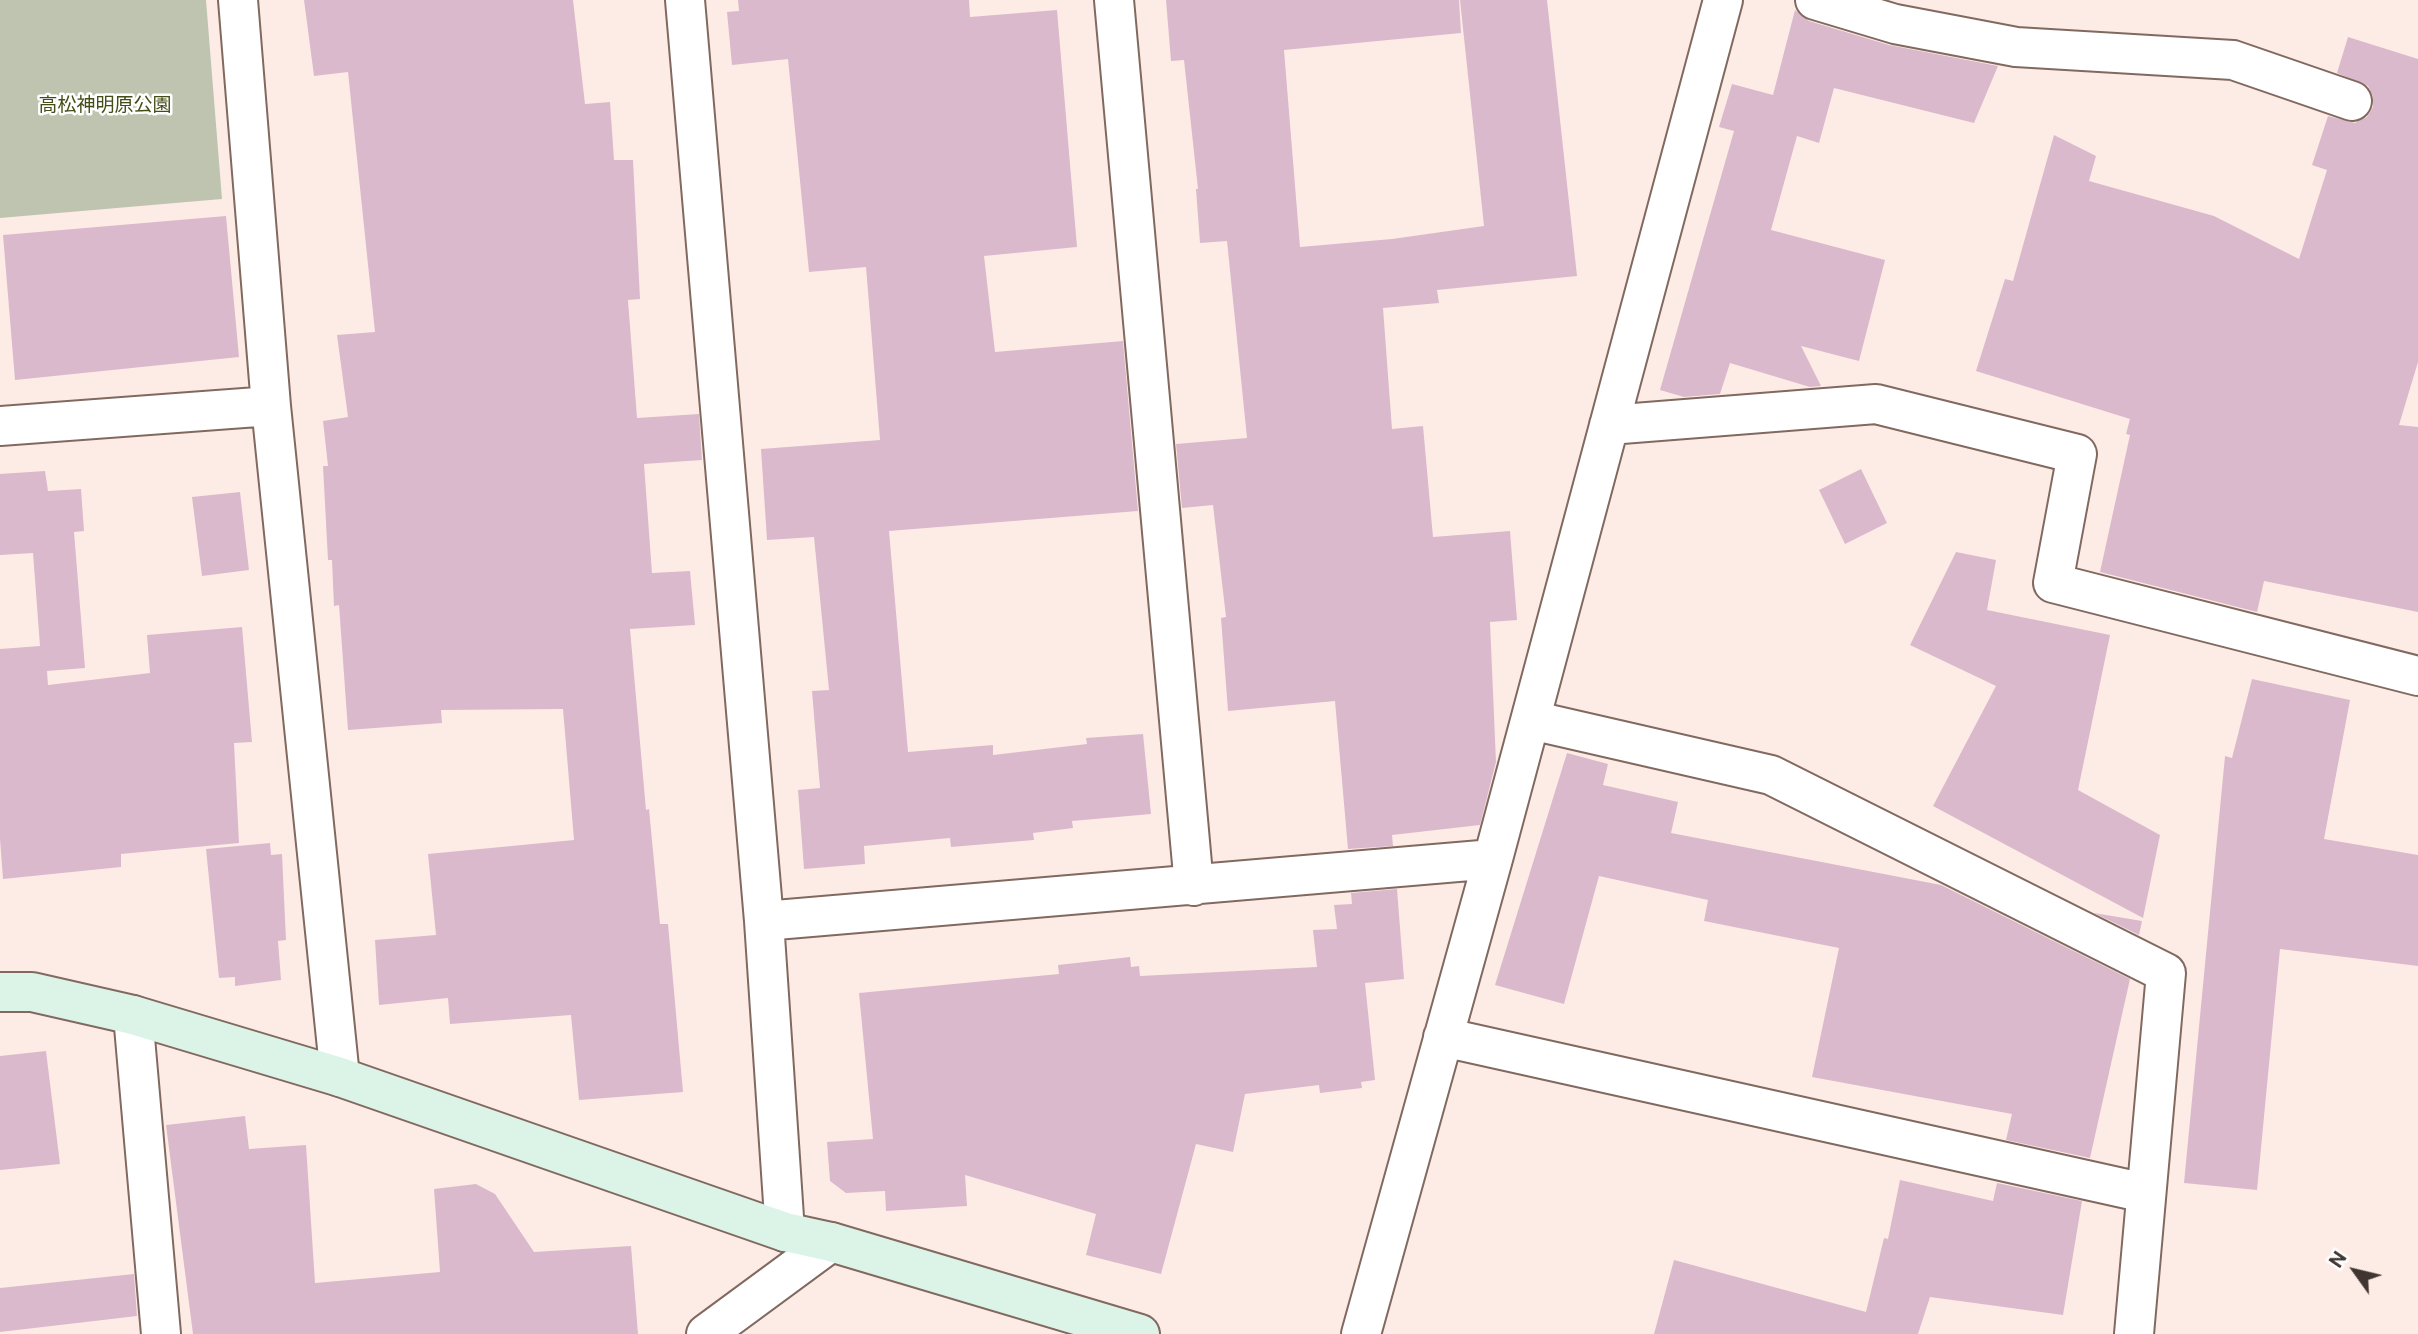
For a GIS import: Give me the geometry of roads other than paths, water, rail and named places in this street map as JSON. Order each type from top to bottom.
[{"type":"street","points":[[238,0],[271,406],[340,1077]]},
{"type":"street","points":[[685,0],[764,921],[785,1232]]},
{"type":"street","points":[[1114,0],[1194,886]]},
{"type":"street","points":[[1361,1334],[1531,720],[1723,0]]},
{"type":"street","points":[[1815,0],[1895,23],[2016,47],[2233,60],[2352,101]]},
{"type":"street","points":[[1609,425],[1876,404],[2077,454],[2053,583],[2418,676]]},
{"type":"street","points":[[0,426],[271,406]]},
{"type":"street","points":[[1531,720],[1771,775],[2166,974],[2134,1334]]},
{"type":"street","points":[[764,921],[1493,859]]},
{"type":"street","points":[[0,992],[32,992],[133,1015],[340,1077],[785,1232],[831,1242],[1140,1334]]},
{"type":"street","points":[[133,1015],[161,1334]]},
{"type":"street","points":[[1443,1037],[2145,1193]]},
{"type":"street","points":[[706,1334],[831,1242]]},
{"type":"park label","name":"高松神明原公園","points":[[105,105]]}]
